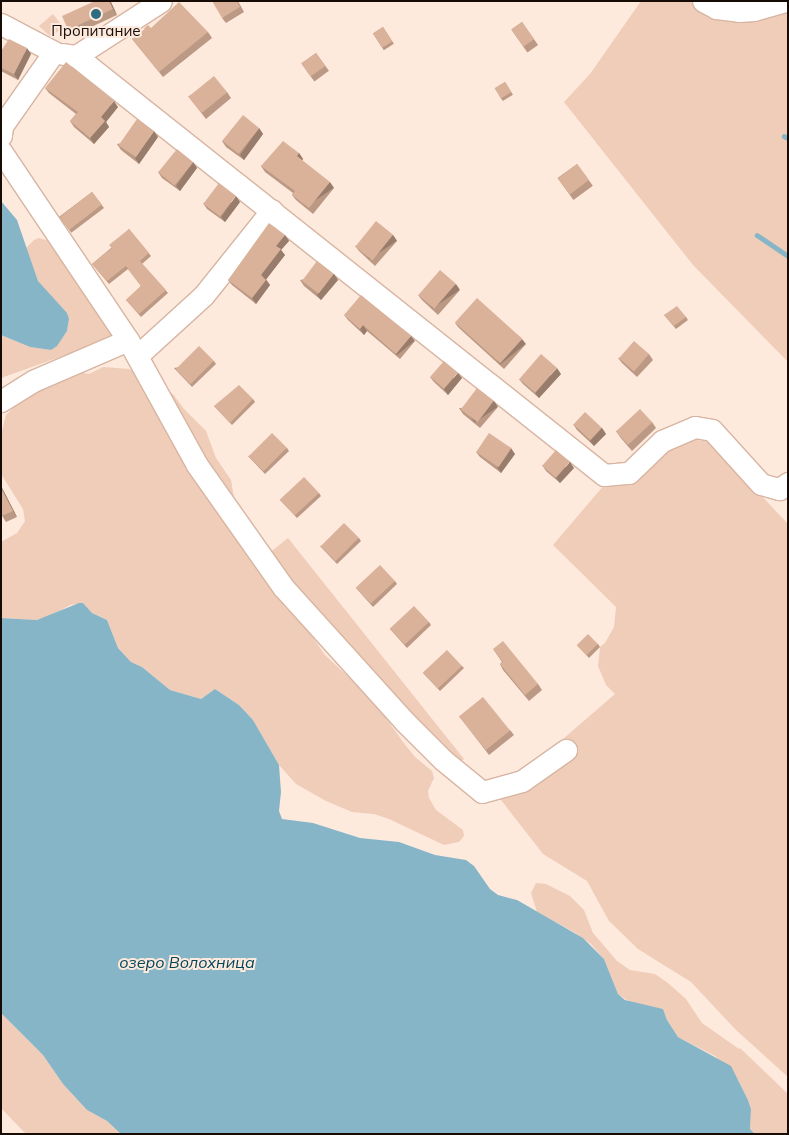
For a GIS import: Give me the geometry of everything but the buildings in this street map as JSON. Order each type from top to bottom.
[{"type":"street","points":[[76,56],[161,1]]},
{"type":"street","points":[[703,1],[716,8],[739,11],[754,10],[786,1]]},
{"type":"street","points":[[1,24],[54,52],[76,56],[604,474],[629,473],[662,441],[695,427],[712,430],[761,484],[779,489],[788,483]]},
{"type":"street","points":[[1,136],[2,126],[54,52]]},
{"type":"street","points":[[1,151],[133,348],[197,465],[283,587],[404,721],[443,760],[482,792],[522,781],[566,750]]},
{"type":"street","points":[[1,401],[33,381],[133,348],[203,296],[272,210]]},
{"type":"shaded area","points":[[641,1],[788,1],[788,362],[693,265],[564,102],[590,74]]},
{"type":"shaded area","points":[[53,14],[63,27],[51,37],[39,26]]},
{"type":"shaded area","points":[[39,238],[53,242],[83,292],[103,307],[113,338],[1,378],[1,335],[30,347],[51,350],[67,331],[69,319],[38,281],[26,248]]},
{"type":"shaded area","points":[[103,367],[129,369],[173,394],[184,409],[206,431],[216,458],[231,480],[234,498],[257,530],[283,597],[284,606],[309,632],[325,655],[374,701],[415,757],[432,771],[434,778],[428,791],[429,798],[436,810],[463,830],[464,836],[459,842],[444,845],[389,819],[374,814],[352,812],[326,801],[296,784],[279,765],[253,720],[239,705],[215,689],[201,699],[170,690],[142,667],[131,662],[118,648],[107,620],[92,613],[83,603],[70,605],[51,616],[37,620],[1,618],[1,542],[17,533],[25,521],[23,509],[1,474],[1,435],[6,415],[18,403],[45,386],[78,372],[89,374]]},
{"type":"shaded area","points":[[691,439],[711,442],[788,524],[788,1077],[736,1030],[691,982],[638,949],[609,921],[587,881],[543,854],[498,796],[527,784],[576,751],[563,739],[615,694],[606,685],[598,666],[600,647],[605,643],[614,627],[616,607],[553,545],[605,484],[665,447]]},
{"type":"shaded area","points":[[288,538],[464,759],[458,764],[268,554]]},
{"type":"shaded area","points":[[536,883],[546,884],[570,896],[584,910],[593,933],[617,961],[630,970],[655,974],[668,983],[686,999],[702,1023],[740,1048],[788,1094],[788,1134],[755,1134],[750,1129],[751,1109],[738,1080],[715,1056],[678,1037],[667,1020],[663,1009],[633,1004],[618,994],[604,959],[591,944],[574,932],[537,912],[531,893]]},
{"type":"shaded area","points":[[1,1013],[43,1055],[63,1084],[87,1110],[107,1121],[121,1134],[26,1134],[1,1108]]},
{"type":"water","points":[[1,201],[17,220],[38,281],[67,313],[69,319],[67,331],[57,346],[51,350],[30,347],[1,335]]},
{"type":"water","name":"озеро Волохница","points":[[83,603],[92,613],[107,620],[118,648],[131,662],[142,667],[170,690],[201,699],[215,689],[239,705],[253,720],[279,765],[281,792],[279,811],[282,819],[313,823],[360,838],[399,842],[435,855],[466,860],[474,866],[490,889],[498,895],[517,900],[583,938],[604,959],[618,994],[625,1000],[663,1009],[667,1020],[678,1037],[731,1066],[748,1100],[751,1109],[750,1129],[755,1134],[121,1134],[107,1121],[87,1110],[63,1084],[43,1055],[1,1013],[1,618],[37,620]]},
{"type":"waterway","points":[[784,136],[788,138]]},
{"type":"waterway","points":[[757,235],[788,256]]},
{"type":"place","name":"Пропитание","points":[[96,14]]}]
